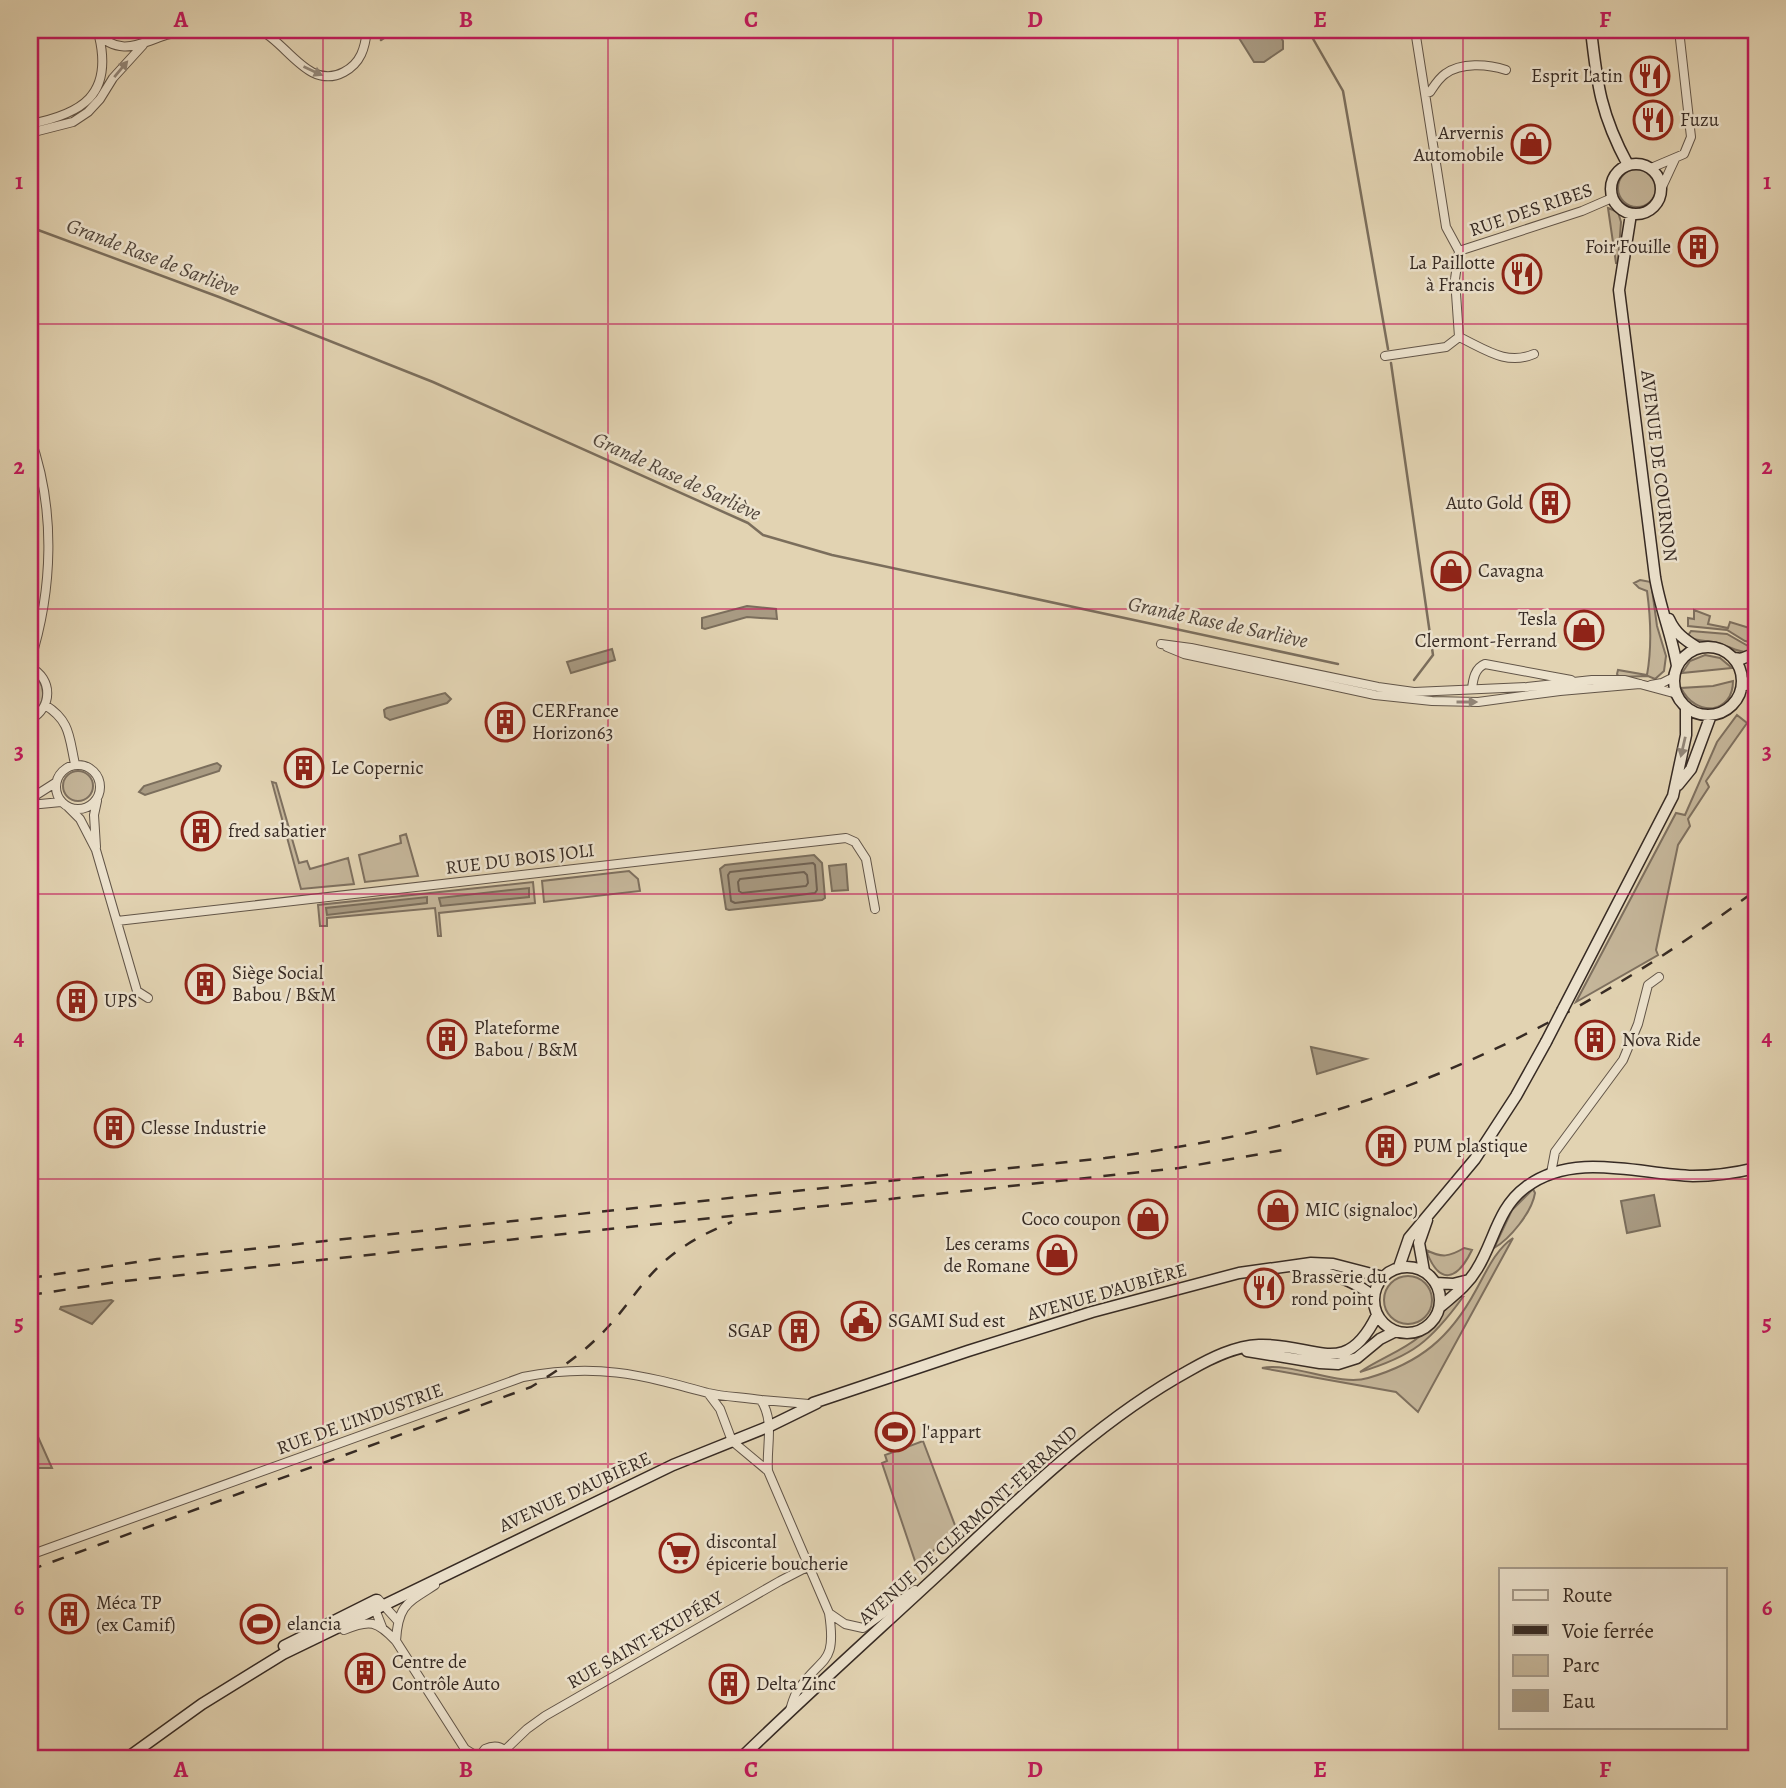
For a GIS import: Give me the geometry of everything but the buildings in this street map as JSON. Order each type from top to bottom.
[{"type":"main road","points":[[1591,30],[1603,111],[1628,165]]},
{"type":"main road","points":[[1640,164],[1651,168],[1662,187],[1660,199],[1653,208],[1643,214],[1631,214],[1616,206],[1610,188],[1619,170],[1628,165],[1640,164]]},
{"type":"main road","name":"AVENUE DE COURNON","points":[[1631,214],[1619,290],[1660,607],[1674,644],[1675,672]]},
{"type":"main road","name":"AVENUE DE COURNON","points":[[1622,267],[1664,606],[1672,627],[1682,638],[1698,648]]},
{"type":"main road","points":[[1756,653],[1741,659],[1734,658],[1718,648],[1698,648],[1687,653],[1675,672],[1677,695],[1686,707],[1702,715],[1711,715],[1723,712],[1732,705],[1742,687],[1756,677]]},
{"type":"main road","points":[[1734,658],[1742,673],[1742,687]]},
{"type":"main road","points":[[1676,788],[1686,735],[1686,707]]},
{"type":"main road","points":[[1399,1267],[1409,1238],[1485,1145],[1516,1096],[1636,871],[1676,788],[1691,769],[1711,715]]},
{"type":"main road","points":[[1440,1307],[1460,1292],[1469,1280],[1482,1260],[1503,1212],[1513,1199],[1525,1187],[1551,1173],[1588,1167],[1710,1176],[1756,1168]]},
{"type":"main road","points":[[1424,1271],[1419,1243],[1430,1214]]},
{"type":"main road","name":"AVENUE D'AUBIÈRE","points":[[116,1758],[225,1680],[292,1642],[379,1604],[730,1438],[813,1403],[1133,1299],[1239,1273],[1289,1265],[1333,1264],[1383,1277]]},
{"type":"main road","name":"AVENUE D'AUBIÈRE","points":[[1289,1265],[1342,1278],[1362,1286],[1374,1297]]},
{"type":"main road","points":[[1399,1267],[1424,1271],[1436,1283],[1440,1294],[1440,1307],[1436,1318],[1417,1332],[1396,1331],[1385,1325],[1377,1315],[1374,1297],[1383,1277],[1399,1267]]},
{"type":"main road","points":[[1436,1283],[1452,1284],[1469,1280]]},
{"type":"main road","name":"AVENUE DE CLERMONT-FERRAND","points":[[741,1758],[1059,1463],[1114,1421],[1187,1371],[1225,1353],[1256,1345],[1268,1345],[1340,1354],[1357,1346],[1364,1339],[1377,1315]]},
{"type":"main road","name":"AVENUE DE CLERMONT-FERRAND","points":[[1241,1350],[1338,1364],[1357,1358],[1380,1339],[1396,1331]]},
{"type":"main road","name":"AVENUE D'AUBIÈRE","points":[[127,1758],[202,1704],[283,1654],[379,1604]]},
{"type":"street","points":[[96,33],[111,43],[129,47],[143,46],[167,35],[201,30]]},
{"type":"street","points":[[260,30],[280,43],[301,65],[314,74],[325,76],[339,75],[359,60],[365,46],[367,30]]},
{"type":"street","name":"RUE DES RIBES","points":[[1415,30],[1446,227],[1459,251],[1455,279],[1459,337]]},
{"type":"street","points":[[1651,168],[1684,154],[1691,137],[1678,30]]},
{"type":"street","points":[[30,124],[69,114],[93,93],[102,78],[103,64],[96,33]]},
{"type":"street","points":[[30,133],[73,122],[88,112],[113,78],[143,46]]},
{"type":"street","points":[[1425,93],[1430,92],[1445,74],[1455,69],[1488,64],[1506,70]]},
{"type":"street","points":[[1662,187],[1675,159]]},
{"type":"street","name":"RUE DES RIBES","points":[[1459,251],[1583,211],[1612,198]]},
{"type":"street","points":[[1385,356],[1446,347],[1459,337],[1508,360],[1521,360],[1534,354]]},
{"type":"street","points":[[30,437],[43,485],[48,556],[46,592],[30,664],[47,686],[45,705],[40,713],[30,720]]},
{"type":"street","points":[[1675,672],[1662,683],[1643,685],[1560,691],[1478,702],[1403,699],[1184,654],[1161,644],[1395,690],[1433,692],[1527,687],[1574,681],[1625,680],[1643,685],[1677,695]]},
{"type":"street","points":[[1469,689],[1480,666],[1485,664],[1574,681]]},
{"type":"street","points":[[45,705],[57,712],[69,730],[75,764]]},
{"type":"street","points":[[30,799],[55,783],[62,770],[75,764],[88,766],[97,775],[100,786],[94,815],[96,850]]},
{"type":"street","points":[[55,783],[57,796],[80,819],[96,850],[137,992],[148,999]]},
{"type":"street","points":[[30,805],[65,805],[75,809],[88,807],[97,798]]},
{"type":"street","name":"RUE DU BOIS JOLI","points":[[117,921],[845,838],[855,842],[866,859],[875,909]]},
{"type":"street","points":[[1551,1173],[1555,1152],[1623,1059],[1636,1032],[1648,985],[1659,977]]},
{"type":"street","name":"RUE DE L'INDUSTRIE","points":[[30,1555],[523,1377],[556,1372],[603,1370],[649,1376],[708,1393],[813,1403]]},
{"type":"street","points":[[708,1393],[720,1409],[730,1438],[768,1471]]},
{"type":"street","points":[[761,1400],[767,1410],[769,1423],[768,1471],[829,1614],[831,1639],[826,1661],[797,1691],[789,1712]]},
{"type":"street","name":"AVENUE D'AUBIÈRE","points":[[397,1620],[411,1600],[469,1562]]},
{"type":"street","name":"RUE SAINT-EXUPÉRY","points":[[508,1754],[527,1729],[545,1716],[807,1567]]},
{"type":"street","points":[[829,1614],[845,1624],[863,1628],[941,1572]]},
{"type":"street","points":[[379,1604],[397,1620],[396,1641]]},
{"type":"street","points":[[379,1604],[383,1627],[396,1641],[465,1749],[478,1757],[490,1746],[508,1754]]},
{"type":"street","name":"AVENUE D'AUBIÈRE","points":[[283,1654],[363,1622],[383,1627]]},
{"type":"green space","points":[[1637,169],[1651,174],[1656,188],[1651,202],[1637,207],[1623,202],[1618,188],[1623,174]]},
{"type":"green space","points":[[1608,208],[1618,212],[1621,222],[1618,263],[1616,263]]},
{"type":"green space","points":[[1640,580],[1651,582],[1657,626],[1666,656],[1664,671],[1655,679],[1648,676],[1619,677],[1617,674],[1618,670],[1647,675],[1649,612],[1647,591],[1634,583]]},
{"type":"green space","points":[[1694,610],[1710,616],[1708,624],[1728,628],[1730,622],[1756,630],[1756,643],[1745,641],[1727,630],[1688,626],[1688,618],[1694,619]]},
{"type":"green space","points":[[1691,631],[1727,634],[1748,646],[1748,652],[1687,637]]},
{"type":"green space","points":[[1705,655],[1720,658],[1732,668],[1682,673],[1690,661]]},
{"type":"green space","points":[[30,672],[40,682],[43,694],[40,705],[30,715]]},
{"type":"green space","points":[[1733,681],[1727,700],[1721,706],[1713,708],[1695,704],[1681,688],[1713,686]]},
{"type":"green space","points":[[1737,715],[1747,723],[1706,781],[1709,787],[1688,819],[1690,826],[1678,845],[1656,950],[1658,955],[1576,1002],[1676,813],[1685,815],[1717,742]]},
{"type":"green space","points":[[78,771],[89,775],[93,786],[89,797],[78,801],[67,797],[63,786],[67,775]]},
{"type":"green space","points":[[272,782],[276,783],[299,863],[307,861],[310,869],[348,858],[354,884],[301,889]]},
{"type":"green space","points":[[406,834],[418,876],[365,882],[359,855],[401,843],[400,836]]},
{"type":"green space","points":[[629,871],[638,879],[640,891],[544,902],[542,881]]},
{"type":"green space","points":[[533,882],[535,903],[439,913],[441,936],[438,936],[435,908],[327,918],[327,926],[320,926],[318,905]]},
{"type":"green space","points":[[1533,1189],[1533,1200],[1525,1216],[1507,1238],[1494,1248],[1512,1210]]},
{"type":"green space","points":[[1513,1238],[1418,1412],[1396,1392],[1262,1368],[1288,1368],[1356,1380],[1403,1365],[1444,1335],[1466,1307],[1496,1255]]},
{"type":"green space","points":[[1464,1248],[1472,1250],[1460,1268],[1448,1275],[1437,1270],[1426,1250],[1445,1255]]},
{"type":"green space","points":[[1408,1276],[1425,1283],[1432,1300],[1425,1317],[1408,1324],[1391,1317],[1384,1300],[1391,1283]]},
{"type":"green space","points":[[1458,1297],[1463,1297],[1441,1325],[1419,1345],[1394,1360],[1360,1372],[1419,1337]]},
{"type":"green space","points":[[30,1419],[52,1468],[30,1468]]},
{"type":"green space","points":[[923,1441],[956,1528],[917,1567],[882,1463],[887,1461],[885,1455]]},
{"type":"water","points":[[1234,30],[1277,30],[1283,41],[1283,49],[1264,62],[1254,62]]},
{"type":"water","points":[[747,606],[776,609],[777,619],[747,617],[702,628],[702,618]]},
{"type":"water","points":[[612,649],[615,660],[571,673],[567,662]]},
{"type":"water","points":[[445,693],[451,699],[447,703],[390,720],[385,717],[384,710],[387,708]]},
{"type":"water","points":[[217,763],[221,766],[219,771],[145,795],[139,792],[144,786]]},
{"type":"water","points":[[814,855],[822,863],[825,898],[822,900],[726,909],[720,869],[725,865]]},
{"type":"water","points":[[846,864],[848,890],[832,891],[829,866]]},
{"type":"water","points":[[529,888],[529,897],[441,906],[439,898]]},
{"type":"water","points":[[427,897],[427,903],[327,915],[326,908]]},
{"type":"water","points":[[1311,1047],[1366,1059],[1317,1074]]},
{"type":"water","points":[[1654,1195],[1660,1226],[1627,1233],[1621,1201]]},
{"type":"water","points":[[113,1301],[92,1324],[60,1309],[61,1307]]},
{"type":"waterway","points":[[381,40],[396,30]]},
{"type":"waterway","points":[[1293,30],[1300,36]]},
{"type":"waterway","points":[[1308,30],[1343,91],[1388,349]]},
{"type":"waterway","name":"Grande Rase de Sarliève","points":[[30,227],[219,297],[433,382],[748,523],[763,535],[832,555],[1338,664]]},
{"type":"waterway","points":[[1391,363],[1433,655],[1414,680]]},
{"type":"railway","points":[[30,1278],[157,1259],[1105,1158],[1258,1131],[1369,1100],[1486,1053],[1598,995],[1705,927],[1756,890]]},
{"type":"railway","points":[[30,1295],[116,1282],[1179,1168],[1289,1149]]},
{"type":"railway","points":[[30,1570],[531,1387],[599,1337],[666,1260],[697,1238],[732,1222]]},
{"type":"place","name":"Esprit Latin","points":[[1650,76]]},
{"type":"place","name":"Fuzu","points":[[1653,120]]},
{"type":"place","name":"Arvernis Automobile","points":[[1531,144]]},
{"type":"place","name":"Foir'Fouille","points":[[1698,247]]},
{"type":"place","name":"La Paillotte à Francis","points":[[1522,274]]},
{"type":"place","name":"Auto Gold","points":[[1550,503]]},
{"type":"place","name":"Cavagna","points":[[1451,571]]},
{"type":"place","name":"Tesla Clermont-Ferrand","points":[[1584,630]]},
{"type":"place","name":"CERFrance Horizon63","points":[[505,722]]},
{"type":"place","name":"Le Copernic","points":[[304,768]]},
{"type":"place","name":"fred sabatier","points":[[201,831]]},
{"type":"place","name":"Siège Social Babou / B&M","points":[[205,984]]},
{"type":"place","name":"UPS","points":[[77,1001]]},
{"type":"place","name":"Plateforme Babou / B&M","points":[[447,1039]]},
{"type":"place","name":"Nova Ride","points":[[1595,1040]]},
{"type":"place","name":"Clesse Industrie","points":[[114,1128]]},
{"type":"place","name":"PUM plastique","points":[[1386,1146]]},
{"type":"place","name":"MIC (signaloc)","points":[[1278,1210]]},
{"type":"place","name":"Coco coupon","points":[[1148,1219]]},
{"type":"place","name":"Les cerams de Romane","points":[[1057,1255]]},
{"type":"place","name":"Brasserie du rond point","points":[[1264,1288]]},
{"type":"place","name":"SGAMI Sud est","points":[[861,1321]]},
{"type":"place","name":"SGAP","points":[[799,1331]]},
{"type":"place","name":"l'appart","points":[[895,1432]]},
{"type":"place","name":"discontal épicerie boucherie","points":[[679,1553]]},
{"type":"place","name":"Méca TP (ex Camif)","points":[[69,1614]]},
{"type":"place","name":"elancia","points":[[260,1624]]},
{"type":"place","name":"Centre de Contrôle Auto","points":[[365,1673]]},
{"type":"place","name":"Delta Zinc","points":[[729,1684]]}]
